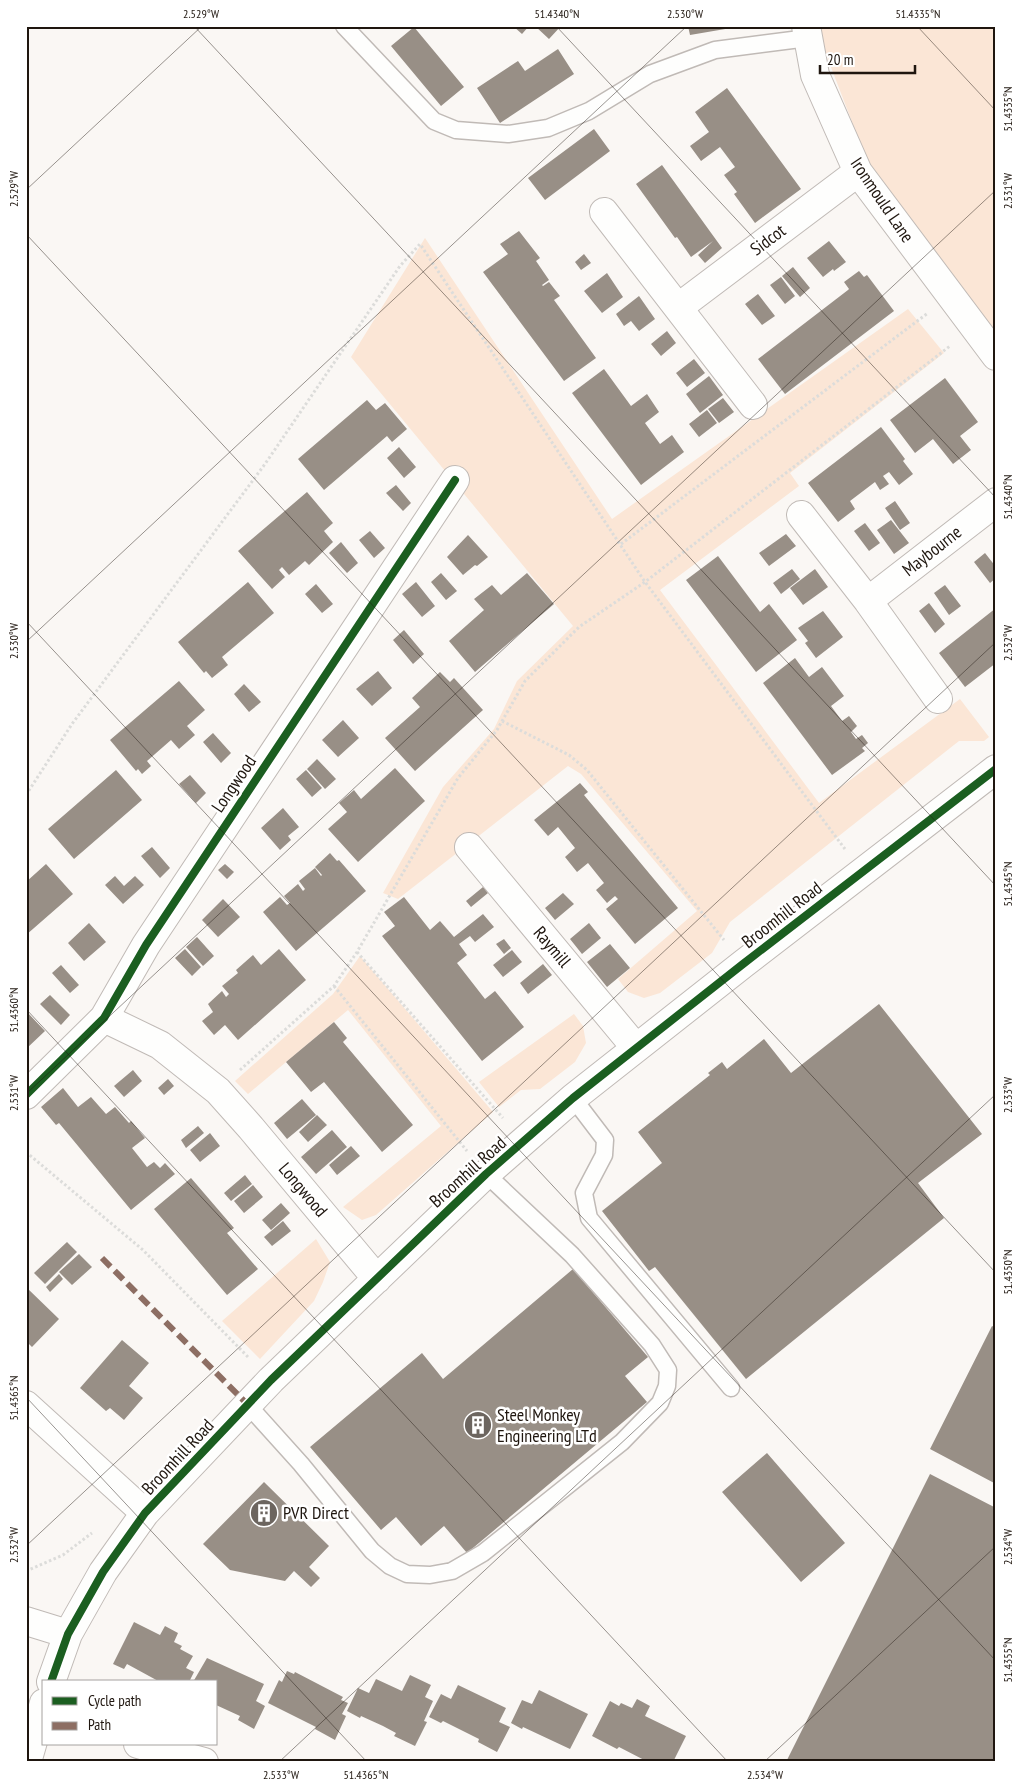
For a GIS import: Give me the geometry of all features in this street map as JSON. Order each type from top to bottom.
[{"type":"street","name":"Ironmould Lane","points":[[807,32],[815,75],[858,172],[996,356]]},
{"type":"street","name":"Sidcot","points":[[679,307],[858,172]]},
{"type":"street","points":[[604,212],[754,405]]},
{"type":"street","name":"Longwood","points":[[26,1094],[104,1018],[146,945],[455,480]]},
{"type":"street","name":"Maybourne","points":[[868,601],[996,502]]},
{"type":"street","points":[[801,515],[868,601],[938,699]]},
{"type":"street","name":"Broomhill Road","points":[[52,1680],[68,1634],[138,1507],[218,1437],[271,1380],[486,1174],[573,1098],[996,769]]},
{"type":"street","name":"Raymill","points":[[469,847],[636,1048]]},
{"type":"street","name":"Longwood","points":[[104,1018],[160,1045],[218,1091],[252,1128],[377,1279]]},
{"type":"street","points":[[26,1405],[138,1507]]},
{"type":"street","points":[[26,1621],[68,1634]]},
{"type":"street","points":[[27,1762],[42,1712]]},
{"type":"street","points":[[145,1746],[204,1762]]},
{"type":"lane","points":[[344,26],[434,121],[456,130],[508,134],[548,128],[589,111],[650,74],[715,50],[807,32]]},
{"type":"lane","points":[[573,1098],[605,1140],[604,1154],[584,1193],[589,1218],[731,1388]]},
{"type":"lane","points":[[247,1404],[301,1464],[372,1551],[390,1566],[408,1574],[430,1576],[452,1571],[483,1553],[622,1442],[660,1404],[667,1386],[668,1370],[652,1346],[572,1255],[486,1174]]},
{"type":"path","points":[[621,544],[950,296]]},
{"type":"path","points":[[218,1091],[334,986],[357,952],[458,778],[497,730],[525,681],[579,627],[645,582],[975,328]]},
{"type":"path","points":[[502,721],[569,755],[588,770],[743,964]]},
{"type":"path","points":[[357,952],[524,1142]]},
{"type":"path","points":[[334,986],[486,1174]]},
{"type":"path","points":[[26,1152],[143,1250],[271,1380]]},
{"type":"path","points":[[26,1571],[63,1555],[138,1507]]},
{"type":"shaded area","points":[[818,26],[996,26],[996,334],[869,166],[819,36]]},
{"type":"shaded area","points":[[425,238],[612,519],[908,309],[944,353],[790,473],[799,486],[660,590],[819,803],[960,699],[989,737],[984,741],[959,741],[730,922],[712,953],[660,993],[644,998],[628,992],[618,979],[697,911],[581,774],[568,766],[398,899],[383,893],[443,787],[494,729],[517,681],[573,626],[351,357]]},
{"type":"shaded area","points":[[360,956],[493,1112],[376,1215],[362,1220],[343,1207],[441,1126],[348,1010],[248,1094],[235,1081],[333,994]]},
{"type":"shaded area","points":[[574,1014],[583,1026],[586,1043],[575,1062],[540,1089],[521,1090],[499,1107],[479,1082]]},
{"type":"shaded area","points":[[316,1239],[330,1262],[323,1282],[314,1301],[260,1359],[222,1321]]},
{"type":"building","points":[[513,26],[529,26],[522,34]]},
{"type":"building","points":[[535,26],[561,26],[549,39]]},
{"type":"building","points":[[688,26],[737,26],[737,27],[690,35]]},
{"type":"building","points":[[414,27],[464,87],[441,106],[391,46]]},
{"type":"building","points":[[558,49],[574,74],[500,123],[477,88],[518,61],[525,71]]},
{"type":"building","points":[[727,88],[801,189],[755,223],[734,194],[737,192],[724,175],[735,167],[720,147],[701,161],[690,146],[709,132],[695,112]]},
{"type":"building","points":[[594,129],[610,151],[545,200],[528,178]]},
{"type":"building","points":[[662,165],[722,248],[705,263],[698,255],[713,241],[691,257],[636,184]]},
{"type":"building","points":[[519,231],[540,258],[536,261],[549,280],[542,285],[549,282],[560,296],[554,300],[596,358],[564,381],[483,272],[508,254],[500,244]]},
{"type":"building","points":[[829,241],[846,262],[823,277],[807,258]]},
{"type":"building","points":[[584,254],[591,263],[581,270],[575,262]]},
{"type":"building","points":[[793,267],[810,288],[800,297],[782,276]]},
{"type":"building","points":[[859,271],[864,277],[867,275],[894,311],[785,394],[758,359],[848,290],[844,282]]},
{"type":"building","points":[[607,273],[623,297],[602,313],[584,291]]},
{"type":"building","points":[[781,277],[795,296],[785,304],[770,285]]},
{"type":"building","points":[[758,294],[775,316],[762,325],[745,304]]},
{"type":"building","points":[[639,296],[655,319],[639,331],[631,321],[624,326],[616,314]]},
{"type":"building","points":[[667,331],[676,343],[661,356],[651,344]]},
{"type":"building","points":[[694,359],[705,373],[687,387],[676,373]]},
{"type":"building","points":[[604,369],[631,406],[647,394],[659,412],[645,423],[660,444],[672,435],[684,452],[641,485],[572,393]]},
{"type":"building","points":[[709,376],[723,395],[700,413],[686,394]]},
{"type":"building","points":[[945,378],[978,422],[960,436],[971,450],[953,464],[933,439],[915,453],[890,420]]},
{"type":"building","points":[[723,398],[734,412],[719,423],[708,409]]},
{"type":"building","points":[[367,400],[376,410],[385,403],[407,429],[392,442],[387,436],[324,490],[298,459]]},
{"type":"building","points":[[707,410],[717,423],[699,437],[689,424]]},
{"type":"building","points":[[881,427],[905,459],[903,461],[913,474],[899,485],[889,472],[883,476],[889,484],[880,490],[875,482],[850,501],[855,509],[838,522],[808,483]]},
{"type":"building","points":[[399,447],[416,467],[404,478],[387,458]]},
{"type":"building","points":[[396,485],[411,503],[403,511],[386,493]]},
{"type":"building","points":[[307,492],[333,523],[324,531],[333,542],[309,565],[305,561],[289,575],[282,567],[279,570],[285,577],[272,589],[238,551]]},
{"type":"building","points":[[895,501],[910,523],[900,530],[885,508]]},
{"type":"building","points":[[891,520],[909,543],[894,554],[877,530]]},
{"type":"building","points":[[865,523],[880,543],[869,551],[854,531]]},
{"type":"building","points":[[370,531],[385,548],[374,558],[359,540]]},
{"type":"building","points":[[786,534],[796,546],[769,566],[759,553]]},
{"type":"building","points":[[468,535],[488,557],[463,575],[447,557]]},
{"type":"building","points":[[341,542],[358,563],[347,573],[329,553]]},
{"type":"building","points":[[985,553],[996,567],[996,578],[990,583],[974,562]]},
{"type":"building","points":[[718,556],[760,612],[769,604],[797,640],[756,672],[686,580]]},
{"type":"building","points":[[792,569],[800,579],[781,594],[773,583]]},
{"type":"building","points":[[815,569],[828,587],[803,605],[790,588]]},
{"type":"building","points":[[441,573],[457,591],[446,600],[431,582]]},
{"type":"building","points":[[527,573],[554,604],[475,672],[449,641],[484,610],[474,599],[492,585],[501,595]]},
{"type":"building","points":[[248,582],[274,613],[222,657],[228,665],[212,678],[206,671],[204,673],[178,642]]},
{"type":"building","points":[[416,582],[435,606],[422,617],[402,594]]},
{"type":"building","points":[[316,584],[333,604],[322,613],[305,594]]},
{"type":"building","points":[[945,585],[961,606],[949,615],[934,593]]},
{"type":"building","points":[[929,603],[945,624],[935,633],[919,611]]},
{"type":"building","points":[[996,608],[996,663],[965,687],[939,653]]},
{"type":"building","points":[[823,611],[843,637],[816,658],[805,643],[808,641],[798,628]]},
{"type":"building","points":[[404,630],[424,654],[413,664],[393,640]]},
{"type":"building","points":[[795,658],[809,677],[822,667],[844,696],[831,706],[842,721],[849,716],[857,726],[851,732],[856,739],[862,735],[868,743],[862,748],[865,751],[832,775],[763,683]]},
{"type":"building","points":[[378,671],[392,688],[372,706],[356,689]]},
{"type":"building","points":[[440,672],[450,682],[454,678],[483,710],[415,771],[385,738],[420,707],[412,698]]},
{"type":"building","points":[[179,681],[205,710],[187,726],[195,735],[179,749],[171,740],[147,761],[151,766],[142,774],[138,769],[136,771],[110,740]]},
{"type":"building","points":[[244,684],[261,702],[249,712],[234,694]]},
{"type":"building","points":[[343,720],[359,738],[338,757],[322,740]]},
{"type":"building","points":[[213,733],[231,753],[221,763],[203,742]]},
{"type":"building","points":[[317,759],[336,779],[325,789],[307,769]]},
{"type":"building","points":[[395,768],[425,801],[358,862],[328,829],[347,812],[339,803],[354,790],[361,799]]},
{"type":"building","points":[[116,770],[142,800],[74,859],[48,829]]},
{"type":"building","points":[[306,770],[322,788],[312,797],[296,779]]},
{"type":"building","points":[[190,775],[206,793],[196,803],[179,784]]},
{"type":"building","points":[[580,783],[588,792],[584,795],[678,908],[635,944],[606,909],[618,899],[615,896],[607,903],[596,890],[604,883],[588,863],[577,872],[565,857],[575,848],[558,827],[548,836],[534,820]]},
{"type":"building","points":[[283,808],[299,827],[288,836],[291,840],[280,850],[261,828]]},
{"type":"building","points":[[152,847],[170,868],[160,878],[141,856]]},
{"type":"building","points":[[330,853],[337,861],[339,860],[366,891],[296,951],[263,912],[280,897],[287,905],[290,903],[284,896],[298,884],[303,891],[305,889],[299,881],[315,868],[321,876],[315,867]]},
{"type":"building","points":[[46,864],[73,894],[26,935],[26,882]]},
{"type":"building","points":[[225,864],[234,872],[227,879],[218,870]]},
{"type":"building","points":[[115,876],[124,886],[135,876],[144,885],[123,904],[105,885]]},
{"type":"building","points":[[483,887],[488,893],[471,907],[466,901]]},
{"type":"building","points":[[563,893],[574,904],[555,920],[545,908]]},
{"type":"building","points":[[404,897],[430,930],[440,921],[454,937],[483,914],[494,927],[475,942],[470,936],[459,944],[467,955],[457,963],[485,999],[495,991],[524,1027],[482,1061],[382,936],[395,926],[384,912]]},
{"type":"building","points":[[223,899],[240,917],[218,937],[202,920]]},
{"type":"building","points":[[89,923],[106,942],[84,961],[68,943]]},
{"type":"building","points":[[589,923],[601,938],[582,954],[570,939]]},
{"type":"building","points":[[197,937],[214,956],[203,966],[186,947]]},
{"type":"building","points":[[504,939],[511,948],[504,954],[496,944]]},
{"type":"building","points":[[610,944],[630,968],[607,987],[587,962]]},
{"type":"building","points":[[185,949],[201,967],[192,976],[175,958]]},
{"type":"building","points":[[279,949],[306,980],[238,1040],[225,1025],[214,1035],[202,1021],[213,1012],[208,1004],[222,991],[226,997],[229,994],[222,986],[238,973],[236,970],[253,955],[261,965]]},
{"type":"building","points":[[512,950],[522,962],[503,977],[493,965]]},
{"type":"building","points":[[543,964],[552,975],[528,994],[520,983]]},
{"type":"building","points":[[61,965],[79,985],[70,993],[52,973]]},
{"type":"building","points":[[50,995],[70,1015],[61,1025],[40,1004]]},
{"type":"building","points":[[879,1004],[982,1134],[918,1183],[944,1218],[746,1379],[655,1267],[649,1271],[602,1211],[662,1163],[638,1132],[710,1075],[708,1073],[722,1062],[727,1069],[764,1039],[791,1073]]},
{"type":"building","points":[[26,1011],[45,1031],[26,1049]]},
{"type":"building","points":[[334,1022],[347,1038],[343,1042],[413,1125],[382,1152],[324,1082],[311,1092],[286,1062]]},
{"type":"building","points":[[133,1070],[142,1081],[124,1097],[114,1086]]},
{"type":"building","points":[[168,1079],[174,1086],[164,1095],[158,1088]]},
{"type":"building","points":[[63,1088],[78,1107],[91,1097],[106,1114],[115,1107],[129,1123],[131,1121],[145,1138],[132,1148],[147,1167],[154,1162],[160,1168],[165,1163],[175,1174],[131,1210],[59,1123],[56,1125],[41,1107]]},
{"type":"building","points":[[302,1099],[316,1115],[287,1139],[274,1123]]},
{"type":"building","points":[[317,1115],[327,1125],[308,1142],[299,1132]]},
{"type":"building","points":[[198,1126],[204,1133],[186,1148],[181,1140]]},
{"type":"building","points":[[332,1130],[347,1147],[316,1174],[301,1157]]},
{"type":"building","points":[[210,1133],[220,1146],[200,1162],[190,1150]]},
{"type":"building","points":[[351,1146],[360,1156],[337,1175],[329,1165]]},
{"type":"building","points":[[245,1175],[252,1184],[231,1201],[224,1193]]},
{"type":"building","points":[[191,1178],[234,1228],[227,1233],[258,1269],[227,1295],[154,1209]]},
{"type":"building","points":[[253,1185],[263,1197],[244,1213],[234,1201]]},
{"type":"building","points":[[281,1203],[290,1213],[271,1230],[262,1220]]},
{"type":"building","points":[[283,1221],[291,1231],[272,1246],[264,1237]]},
{"type":"building","points":[[67,1242],[77,1252],[45,1284],[34,1273]]},
{"type":"building","points":[[79,1254],[92,1267],[72,1285],[59,1272]]},
{"type":"building","name":"Steel Monkey Engineering LTd","points":[[573,1269],[648,1357],[625,1376],[647,1402],[467,1553],[444,1526],[421,1546],[396,1517],[381,1530],[310,1447],[422,1353],[443,1379]]},
{"type":"building","points":[[59,1274],[63,1279],[50,1292],[46,1287]]},
{"type":"building","points":[[26,1287],[59,1319],[32,1347],[26,1341]]},
{"type":"building","points":[[992,1326],[996,1328],[996,1484],[930,1449]]},
{"type":"building","points":[[122,1340],[149,1363],[129,1386],[143,1398],[124,1420],[110,1408],[106,1411],[80,1388]]},
{"type":"building","points":[[767,1453],[845,1543],[801,1582],[722,1492]]},
{"type":"building","points":[[930,1474],[996,1508],[996,1762],[786,1762]]},
{"type":"building","name":"PVR Direct","points":[[264,1482],[329,1546],[309,1567],[320,1578],[311,1587],[294,1571],[285,1581],[230,1570],[203,1544]]},
{"type":"building","points":[[134,1622],[160,1635],[165,1626],[178,1633],[174,1642],[182,1646],[180,1649],[193,1656],[186,1668],[194,1672],[190,1680],[156,1680],[127,1664],[124,1669],[113,1664]]},
{"type":"building","points":[[207,1658],[264,1684],[256,1701],[265,1706],[254,1729],[238,1720],[240,1716],[218,1706],[218,1680],[194,1680]]},
{"type":"building","points":[[287,1671],[294,1674],[295,1672],[343,1697],[341,1700],[348,1703],[342,1714],[346,1716],[335,1740],[315,1729],[316,1727],[268,1703],[279,1680],[282,1682]]},
{"type":"building","points":[[410,1675],[431,1685],[425,1697],[433,1701],[424,1721],[427,1722],[415,1746],[394,1736],[396,1733],[383,1726],[347,1711],[358,1688],[369,1693],[376,1679],[402,1691]]},
{"type":"building","points":[[458,1685],[506,1708],[499,1722],[510,1727],[497,1752],[478,1742],[479,1739],[443,1721],[441,1723],[429,1717],[441,1694],[451,1699]]},
{"type":"building","points":[[539,1690],[588,1714],[570,1749],[511,1723],[522,1700],[532,1704]]},
{"type":"building","points":[[637,1699],[650,1706],[645,1716],[686,1736],[673,1762],[648,1762],[592,1736],[610,1701],[619,1706],[621,1703],[632,1708]]},
{"type":"marked path","points":[[102,1258],[247,1404]]},
{"type":"cycle path","points":[[26,1095],[104,1018],[146,945],[455,480]]},
{"type":"cycle path","points":[[52,1680],[68,1634],[103,1572],[145,1513],[271,1380],[486,1174],[573,1098],[996,769]]},
{"type":"place","name":"Steel Monkey Engineering LTd","points":[[478,1425]]},
{"type":"place","name":"PVR Direct","points":[[264,1513]]}]
